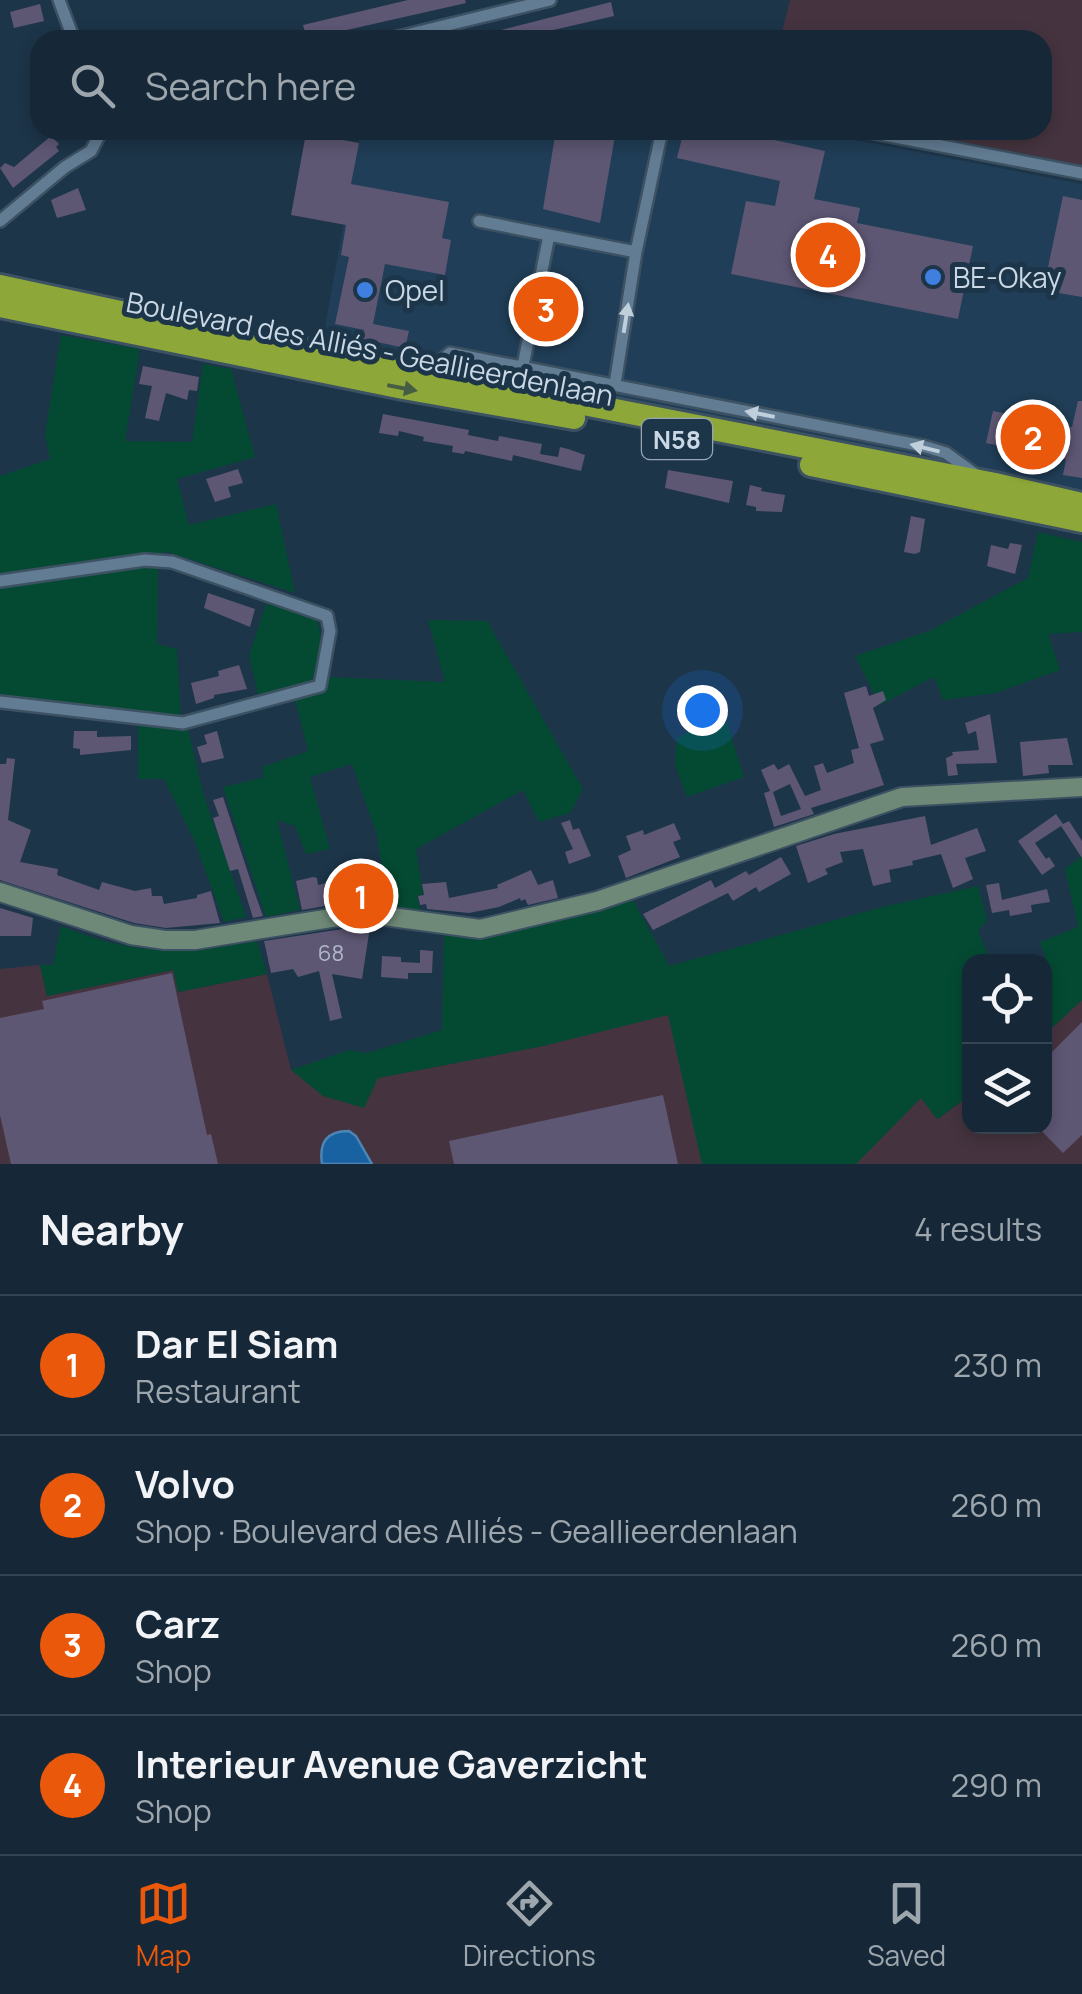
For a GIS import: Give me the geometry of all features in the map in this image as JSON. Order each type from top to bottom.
[{"type":"highway","name":"Boulevard des Alliés - Geallieerdenlaan","points":[[0,286],[1082,504]]},
{"type":"highway","name":"Boulevard des Alliés - Geallieerdenlaan","points":[[0,306],[1082,521]]},
{"type":"street","points":[[59,0],[70,30]]},
{"type":"street","points":[[427,30],[550,0]]},
{"type":"street","points":[[0,221],[65,167],[91,151],[97,140]]},
{"type":"street","points":[[615,384],[636,252],[660,140]]},
{"type":"street","points":[[910,140],[1082,174]]},
{"type":"street","points":[[479,221],[636,252]]},
{"type":"street","points":[[523,366],[549,235]]},
{"type":"street","points":[[427,374],[450,352],[523,366],[923,446],[946,453],[986,483]]},
{"type":"street","points":[[0,581],[145,560],[172,562],[327,616],[330,632],[320,686],[183,723],[0,702]]},
{"type":"street","points":[[0,892],[131,936],[165,940],[195,940],[362,913],[480,929],[597,901],[902,797],[1082,788]]},
{"type":"shaded area","points":[[790,0],[1082,0],[1082,165],[953,140],[1052,140],[1052,30],[782,30]]},
{"type":"shaded area","points":[[359,140],[855,140],[1082,184],[1082,495],[323,337]]},
{"type":"shaded area","points":[[846,960],[938,1119],[962,1101],[962,1134],[1052,1134],[1052,1028],[1082,1000],[1082,1164],[0,1164],[0,969],[40,965],[47,996],[174,970],[179,992],[267,974],[291,1070],[378,1078],[543,1046]]},
{"type":"green space","points":[[61,335],[140,349],[125,441],[192,442],[203,364],[231,369],[255,457],[177,479],[189,525],[276,504],[295,593],[164,551],[158,566],[157,644],[177,649],[181,719],[0,695],[0,476],[50,459],[45,435]]},
{"type":"green space","points":[[1038,532],[1082,542],[1082,632],[1048,634],[1060,670],[996,693],[943,700],[934,677],[880,705],[855,656],[929,631],[1028,578]]},
{"type":"green space","points":[[266,604],[315,617],[320,639],[313,679],[297,688],[259,698],[249,656]]},
{"type":"green space","points":[[428,620],[487,621],[583,789],[570,813],[539,822],[523,790],[416,849],[423,894],[417,896],[421,913],[388,904],[377,835],[352,764],[310,777],[330,849],[306,854],[295,826],[277,820],[300,910],[266,917],[223,787],[264,777],[262,767],[308,751],[295,699],[323,691],[326,677],[445,682]]},
{"type":"green space","points":[[724,714],[744,777],[687,797],[675,765],[677,738]]},
{"type":"green space","points":[[138,725],[188,729],[203,793],[246,917],[224,922],[195,842],[164,779],[138,779]]},
{"type":"green space","points":[[1082,856],[1082,1000],[1052,1028],[1052,954],[1044,954],[1040,942],[1078,927],[1065,869]]},
{"type":"green space","points":[[978,886],[987,921],[978,930],[987,954],[962,954],[962,1101],[937,1119],[921,1098],[856,1164],[702,1164],[668,1015],[543,1046],[378,1078],[364,1108],[323,1096],[291,1070],[349,1050],[367,1053],[442,1030],[444,934],[520,928],[633,900],[669,966],[882,907]]},
{"type":"green space","points":[[61,926],[111,943],[158,950],[204,949],[257,941],[267,974],[178,992],[173,970],[47,996],[40,965],[53,965]]},
{"type":"water","points":[[349,1131],[372,1164],[322,1164],[326,1140],[335,1133]]},
{"type":"building","points":[[408,0],[466,3],[347,30],[304,30],[303,25]]},
{"type":"building","points":[[611,2],[614,16],[553,30],[501,30]]},
{"type":"building","points":[[40,4],[44,21],[14,28],[10,12]]},
{"type":"building","points":[[46,140],[59,144],[59,151],[13,188],[0,168],[5,163],[14,167]]},
{"type":"building","points":[[305,140],[359,143],[351,184],[449,202],[442,238],[451,240],[445,275],[385,264],[373,324],[409,331],[405,348],[363,339],[364,330],[335,324],[349,257],[341,255],[346,225],[291,215]]},
{"type":"building","points":[[554,140],[614,140],[600,223],[543,209]]},
{"type":"building","points":[[682,140],[774,140],[825,151],[814,199],[860,208],[857,223],[973,246],[958,319],[731,274],[746,201],[775,206],[780,181],[677,158]]},
{"type":"building","points":[[78,188],[86,210],[57,218],[51,200]]},
{"type":"building","points":[[1063,196],[1082,200],[1082,297],[1053,292],[1057,273],[1047,272]]},
{"type":"building","points":[[143,366],[199,377],[197,391],[189,390],[187,400],[166,393],[159,421],[145,418],[152,386],[139,384]]},
{"type":"building","points":[[1078,401],[1082,401],[1082,478],[1063,475],[1066,459],[986,443],[993,411],[1072,427]]},
{"type":"building","points":[[383,414],[469,430],[468,435],[498,441],[499,436],[542,444],[540,454],[558,457],[560,447],[585,455],[581,471],[513,455],[512,461],[452,452],[453,446],[423,441],[424,437],[399,431],[398,436],[379,433]]},
{"type":"building","points":[[238,469],[243,483],[228,487],[231,497],[215,502],[206,479]]},
{"type":"building","points":[[668,470],[733,481],[729,503],[665,488]]},
{"type":"building","points":[[750,485],[785,495],[782,512],[756,511],[756,507],[746,505]]},
{"type":"building","points":[[911,516],[925,519],[920,552],[915,554],[904,552]]},
{"type":"building","points":[[1010,543],[1022,545],[1015,574],[987,566],[991,545],[1008,549]]},
{"type":"building","points":[[208,593],[255,609],[250,627],[204,608]]},
{"type":"building","points":[[239,665],[247,689],[214,695],[196,704],[191,683],[219,676],[218,671]]},
{"type":"building","points":[[866,686],[869,696],[883,691],[886,700],[873,708],[884,740],[870,744],[884,785],[811,808],[814,814],[774,827],[764,793],[770,791],[761,770],[774,764],[778,770],[789,764],[805,796],[821,790],[814,766],[823,763],[827,773],[854,763],[851,750],[859,748],[844,693]],"holes":[[[790,784],[801,809],[781,816],[773,792]]]},
{"type":"building","points":[[990,714],[997,763],[956,764],[958,775],[948,776],[946,758],[952,752],[979,750],[976,731],[968,734],[965,723]]},
{"type":"building","points":[[74,731],[97,731],[97,737],[131,736],[131,750],[80,755],[80,749],[73,748]]},
{"type":"building","points":[[217,731],[224,758],[202,763],[197,747],[207,744],[204,735]]},
{"type":"building","points":[[1067,738],[1073,765],[1048,765],[1049,773],[1023,776],[1020,742]]},
{"type":"building","points":[[7,758],[15,759],[8,820],[31,830],[20,862],[58,869],[57,875],[99,890],[102,882],[135,891],[151,888],[152,896],[162,896],[164,904],[197,898],[211,891],[220,923],[166,928],[134,923],[0,880],[0,764],[6,764]]},
{"type":"building","points":[[223,797],[263,916],[253,918],[238,869],[230,871],[213,818],[219,816],[213,800]]},
{"type":"building","points":[[1056,814],[1063,824],[1069,821],[1082,841],[1082,858],[1061,826],[1035,843],[1055,866],[1042,875],[1018,841]]},
{"type":"building","points":[[925,816],[931,845],[977,828],[986,851],[965,858],[973,879],[953,888],[941,854],[889,870],[891,882],[873,886],[863,849],[840,852],[843,862],[825,869],[828,874],[808,883],[796,846],[834,834]]},
{"type":"building","points":[[570,820],[573,830],[579,828],[591,856],[569,864],[565,852],[573,849],[561,823]]},
{"type":"building","points":[[674,823],[681,839],[673,842],[680,857],[626,878],[618,856],[631,850],[626,836],[643,830],[644,835]]},
{"type":"building","points":[[781,857],[791,874],[759,892],[756,887],[733,901],[728,893],[653,930],[643,914],[711,880],[715,888]]},
{"type":"building","points":[[531,870],[538,885],[553,880],[558,898],[528,905],[520,898],[469,913],[420,905],[418,896],[424,895],[422,884],[446,882],[449,898],[498,888],[497,885]]},
{"type":"building","points":[[373,872],[377,897],[302,910],[296,881],[313,877],[318,885]]},
{"type":"building","points":[[999,883],[1002,900],[1047,889],[1050,902],[1031,905],[1032,912],[1010,916],[1009,910],[992,913],[986,885]]},
{"type":"building","points":[[0,908],[33,918],[31,936],[0,936]]},
{"type":"building","points":[[370,927],[362,979],[332,974],[342,1018],[330,1021],[319,971],[298,977],[293,969],[271,973],[264,941]]},
{"type":"building","points":[[420,950],[433,951],[432,973],[408,973],[408,979],[381,977],[382,956],[420,963]]},
{"type":"building","points":[[172,973],[207,1135],[211,1134],[218,1164],[11,1164],[0,1115],[0,1018],[44,1009],[42,1001]]},
{"type":"building","points":[[1082,1022],[1082,1135],[1063,1153],[1045,1134],[1052,1134],[1052,1052]]},
{"type":"building","points":[[663,1095],[678,1164],[454,1164],[449,1141]]},
{"type":"place","name":"Interieur Avenue Gaverzicht","points":[[828,255]]},
{"type":"place","name":"BE-Okay","points":[[933,277]]},
{"type":"place","name":"Opel","points":[[365,290]]},
{"type":"place","name":"Carz","points":[[546,309]]},
{"type":"place","name":"Volvo","points":[[1033,437]]},
{"type":"place","name":"Dar El Siam","points":[[361,896]]}]
